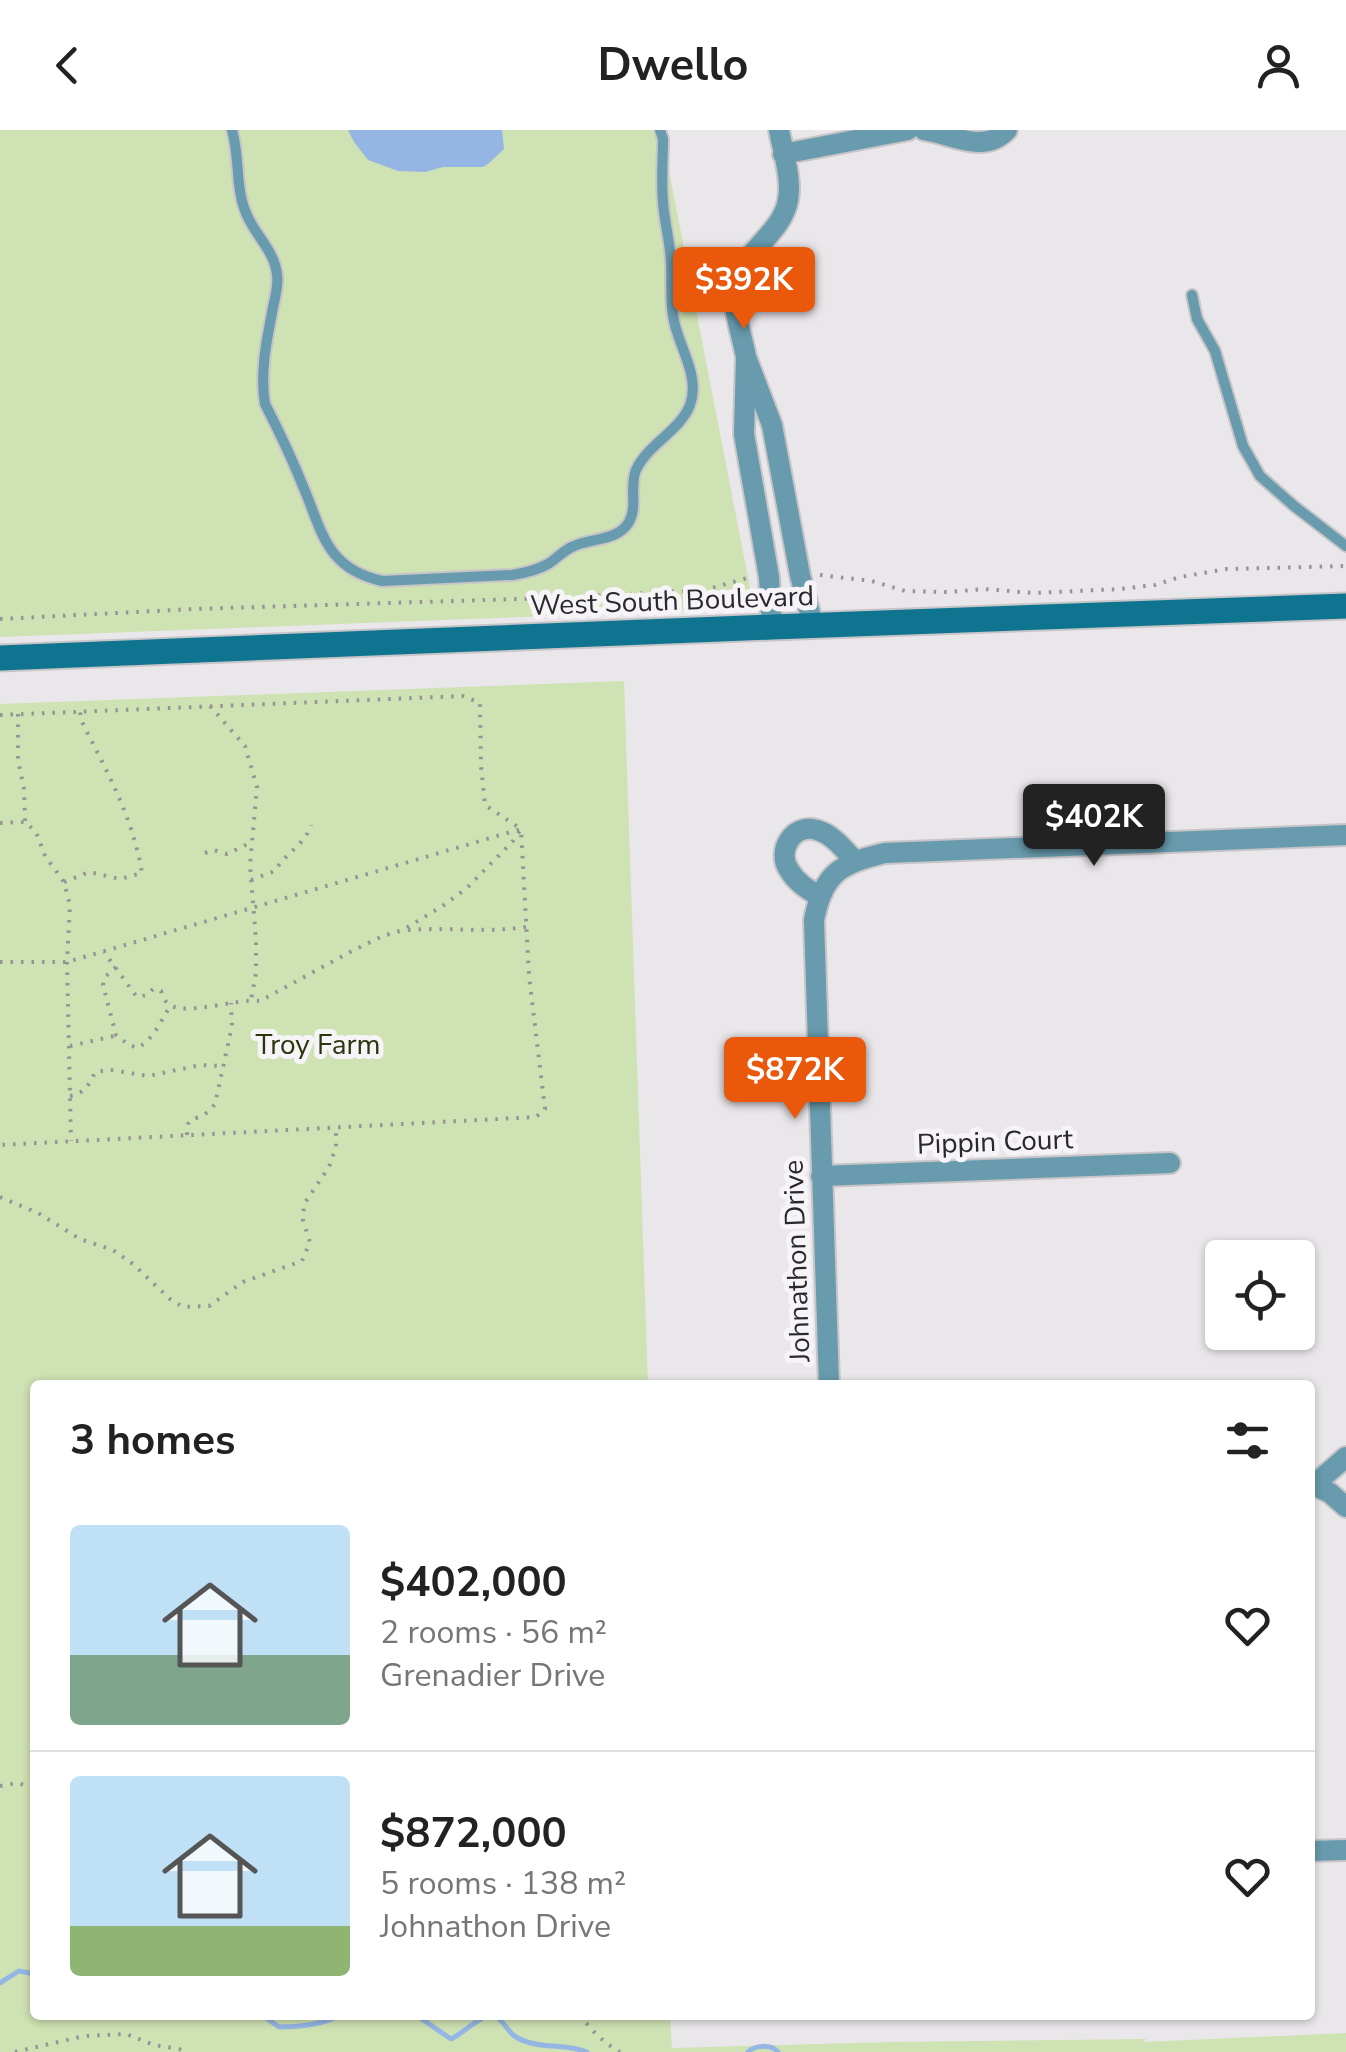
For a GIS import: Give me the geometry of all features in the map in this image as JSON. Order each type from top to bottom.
[{"type":"main road","name":"West South Boulevard","points":[[0,658],[1346,606]]},
{"type":"street","points":[[772,626],[768,577],[744,434],[746,357],[735,288],[741,268],[784,214],[788,183],[779,130]]},
{"type":"street","points":[[783,154],[908,130]]},
{"type":"street","points":[[924,130],[969,142],[1000,138],[1008,130]]},
{"type":"street","points":[[746,357],[772,425],[813,625]]},
{"type":"street","points":[[819,896],[800,884],[786,866],[783,851],[790,837],[805,829],[818,830],[834,840],[854,860],[885,853],[1346,834]]},
{"type":"street","name":"Johnathon Drive","points":[[829,1380],[814,920],[819,896],[832,877],[854,860]]},
{"type":"street","name":"Pippin Court","points":[[821,1176],[1170,1163]]},
{"type":"street","points":[[1315,1482],[1346,1457]]},
{"type":"street","points":[[1315,1485],[1330,1492],[1346,1507]]},
{"type":"street","points":[[1315,1851],[1346,1850]]},
{"type":"lane","points":[[232,130],[246,213],[277,271],[266,346],[265,404],[322,537],[348,567],[364,577],[382,581],[530,572],[574,546],[611,536],[624,529],[631,519],[637,468],[683,418],[693,392],[691,372],[672,316],[660,130]]},
{"type":"lane","points":[[1192,295],[1197,319],[1215,351],[1243,446],[1260,476],[1346,546]]},
{"type":"lane","points":[[756,500],[784,494]]},
{"type":"path","points":[[822,575],[916,592],[984,589],[1033,593],[1120,590],[1228,570],[1346,566]]},
{"type":"path","points":[[0,618],[705,590],[749,578]]},
{"type":"path","points":[[0,715],[464,696],[480,703],[480,766],[485,805],[521,829]]},
{"type":"path","points":[[210,706],[245,746],[257,787],[251,880],[256,973],[251,1000]]},
{"type":"path","points":[[64,882],[89,872],[120,879],[142,873],[125,808],[80,720],[80,712]]},
{"type":"path","points":[[18,714],[25,822]]},
{"type":"path","points":[[0,822],[25,822],[36,832],[45,856],[64,882],[70,905],[66,962],[71,1141]]},
{"type":"path","points":[[251,880],[275,871],[307,838],[312,825]]},
{"type":"path","points":[[0,962],[66,962],[521,829]]},
{"type":"path","points":[[0,1145],[536,1117],[546,1109],[529,976],[521,829]]},
{"type":"path","points":[[403,930],[468,888],[521,829]]},
{"type":"path","points":[[206,853],[214,850],[227,854],[252,842]]},
{"type":"path","points":[[103,951],[137,997],[154,989],[161,991],[166,1003],[175,1008],[201,1007],[270,997],[352,951],[403,930],[500,931],[526,927]]},
{"type":"path","points":[[116,968],[104,978],[103,985],[116,1035],[129,1045],[138,1048],[147,1042],[171,1006]]},
{"type":"path","points":[[186,1135],[192,1118],[206,1114],[215,1104],[232,1026],[231,1003]]},
{"type":"path","points":[[70,1046],[116,1035]]},
{"type":"path","points":[[70,1096],[89,1086],[95,1072],[111,1070],[148,1076],[222,1066]]},
{"type":"path","points":[[0,1196],[38,1213],[80,1239],[112,1250],[183,1307],[209,1306],[243,1282],[302,1260],[310,1242],[304,1204],[329,1167],[336,1146],[336,1128]]},
{"type":"path","points":[[0,1786],[18,1783],[30,1787]]},
{"type":"path","points":[[584,2020],[620,2052]]},
{"type":"path","points":[[15,2052],[84,2036],[126,2034],[186,2052]]},
{"type":"green space","points":[[0,130],[661,130],[754,608],[0,637]]},
{"type":"green space","name":"Troy Farm","points":[[624,681],[648,1380],[30,1380],[30,2020],[670,2020],[672,2048],[1146,2039],[1144,2042],[1346,2033],[1346,2052],[0,2052],[0,704]]},
{"type":"water","points":[[348,130],[502,130],[504,149],[483,167],[398,171],[368,160]]},
{"type":"waterway","points":[[0,1983],[19,1971],[30,1973]]},
{"type":"waterway","points":[[269,2020],[279,2027],[328,2020]]},
{"type":"waterway","points":[[423,2020],[451,2039],[480,2020]]},
{"type":"waterway","points":[[500,2020],[524,2041],[587,2052]]},
{"type":"waterway","points":[[748,2052],[763,2046],[778,2052]]}]
